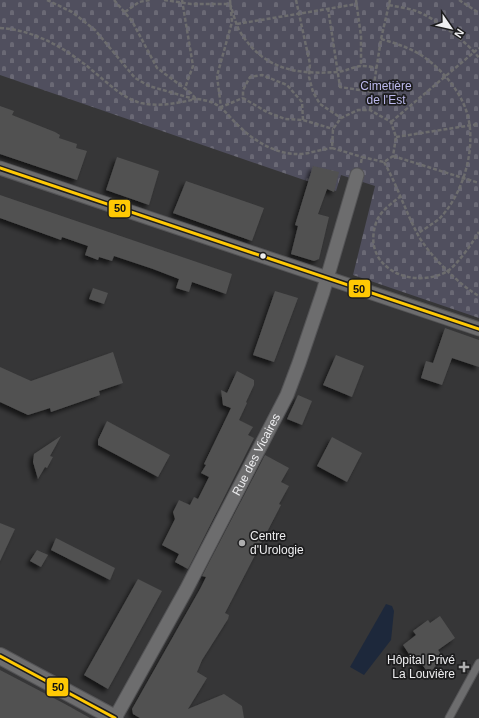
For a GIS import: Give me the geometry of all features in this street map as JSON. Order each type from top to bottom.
[{"type":"street","points":[[0,168],[479,330]]},
{"type":"street","name":"Rue des Vicaires","points":[[115,718],[186,590],[279,411],[299,363],[327,278],[357,175]]},
{"type":"street","points":[[0,656],[115,718]]},
{"type":"lane","points":[[449,718],[479,663]]},
{"type":"path","points":[[48,0],[72,12],[95,30],[135,78],[149,86],[196,99],[208,100],[221,107],[240,128],[257,140],[279,151],[296,154],[332,148],[384,162],[393,156],[396,137],[391,122],[370,110],[358,110],[341,118],[333,129],[332,148]]},
{"type":"path","points":[[114,0],[132,21],[157,68],[185,88],[196,99]]},
{"type":"path","points":[[125,12],[139,2],[150,0]]},
{"type":"path","points":[[164,0],[183,1],[198,4],[230,4]]},
{"type":"path","points":[[197,0],[198,4]]},
{"type":"path","points":[[221,107],[217,76],[232,22],[230,0]]},
{"type":"path","points":[[296,0],[310,64],[309,72],[313,92],[320,104],[341,118]]},
{"type":"path","points":[[356,0],[361,36],[361,66]]},
{"type":"path","points":[[370,110],[381,39],[390,0]]},
{"type":"path","points":[[459,0],[479,13]]},
{"type":"path","points":[[183,1],[193,66],[185,88]]},
{"type":"path","points":[[230,4],[237,24],[247,41],[259,55],[276,65],[293,71],[309,72],[338,72],[361,66],[377,68]]},
{"type":"path","points":[[237,24],[356,4]]},
{"type":"path","points":[[389,5],[417,11],[450,31],[475,52],[479,58]]},
{"type":"path","points":[[328,8],[340,87],[373,92]]},
{"type":"path","points":[[0,28],[26,32],[67,51],[112,87],[141,102],[174,104],[196,99]]},
{"type":"path","points":[[381,39],[406,46],[429,60],[446,76],[457,91],[467,111],[470,143],[464,178],[457,194],[440,218],[417,234]]},
{"type":"path","points":[[391,122],[479,48]]},
{"type":"path","points":[[243,98],[242,90],[250,77],[262,75],[274,78],[287,85],[302,102],[303,120]]},
{"type":"path","points":[[221,107],[243,98]]},
{"type":"path","points":[[243,98],[262,109],[285,118],[303,120],[333,129]]},
{"type":"path","points":[[396,137],[479,124]]},
{"type":"path","points":[[393,156],[479,183]]},
{"type":"path","points":[[357,175],[362,157]]},
{"type":"path","points":[[384,162],[401,196],[417,234],[447,272],[478,295]]},
{"type":"path","points":[[401,196],[388,206],[376,222],[373,246],[382,265],[400,275],[422,280],[447,272],[471,245],[479,232]]},
{"type":"green space","name":"Cimetière de l'Est","points":[[0,0],[479,0],[479,318],[353,275],[375,186],[341,175],[336,191],[0,75]]},
{"type":"shaded area","points":[[386,604],[392,606],[394,611],[391,640],[364,675],[350,667]]},
{"type":"building","points":[[0,106],[14,111],[12,115],[55,132],[60,135],[59,138],[77,144],[76,148],[87,151],[77,180],[0,154]]},
{"type":"building","points":[[117,157],[159,171],[149,205],[106,190]]},
{"type":"building","points":[[313,166],[339,172],[334,192],[327,189],[318,214],[329,217],[319,259],[314,261],[291,254],[298,226],[295,225]]},
{"type":"building","points":[[186,181],[264,208],[252,241],[173,213]]},
{"type":"building","points":[[0,195],[232,274],[226,294],[192,282],[189,292],[176,288],[179,279],[114,256],[112,261],[99,257],[98,260],[85,255],[88,246],[62,237],[61,240],[0,218]]},
{"type":"building","points":[[93,288],[108,293],[104,304],[89,299]]},
{"type":"building","points":[[275,291],[298,298],[274,362],[253,355]]},
{"type":"building","points":[[445,328],[479,340],[479,367],[452,358],[442,385],[421,378],[426,361],[433,363]]},
{"type":"building","points":[[113,352],[123,383],[99,391],[100,395],[51,412],[50,408],[28,415],[0,402],[0,367],[31,381]]},
{"type":"building","points":[[336,355],[364,366],[352,397],[323,385]]},
{"type":"building","points":[[237,371],[254,380],[254,385],[239,420],[253,427],[248,435],[254,438],[188,569],[175,562],[179,554],[162,545],[175,519],[173,512],[179,500],[190,505],[194,497],[198,499],[209,477],[201,473],[231,408],[223,405],[221,390],[227,393]]},
{"type":"building","points":[[298,395],[312,401],[302,425],[287,419]]},
{"type":"building","points":[[107,421],[170,455],[158,477],[98,445],[98,440]]},
{"type":"building","points":[[61,436],[50,456],[53,457],[47,468],[45,467],[38,479],[33,462],[34,454]]},
{"type":"building","points":[[332,437],[362,453],[347,482],[317,466]]},
{"type":"building","points":[[265,455],[289,468],[281,482],[289,486],[279,504],[281,505],[225,613],[229,615],[228,619],[202,660],[197,672],[207,678],[188,709],[224,694],[242,706],[244,718],[140,718],[133,714],[132,709],[200,589],[206,577],[202,576]]},
{"type":"building","points":[[0,523],[15,529],[0,561]]},
{"type":"building","points":[[56,538],[115,568],[110,580],[51,550]]},
{"type":"building","points":[[37,550],[48,555],[41,567],[30,561]]},
{"type":"building","points":[[138,579],[162,591],[108,689],[84,675]]},
{"type":"building","points":[[440,616],[455,638],[438,650],[443,657],[429,674],[415,655],[411,657],[403,645],[416,635],[413,631],[428,620],[430,623]]},
{"type":"building","points":[[0,670],[65,704],[90,718],[0,718]]},
{"type":"transit line","name":"50","points":[[0,168],[479,329]]},
{"type":"transit line","name":"50","points":[[0,656],[115,718]]},
{"type":"place","name":"Centre d'Urologie","points":[[242,543]]},
{"type":"place","name":"Hôpital Privé La Louvière","points":[[464,667]]}]
